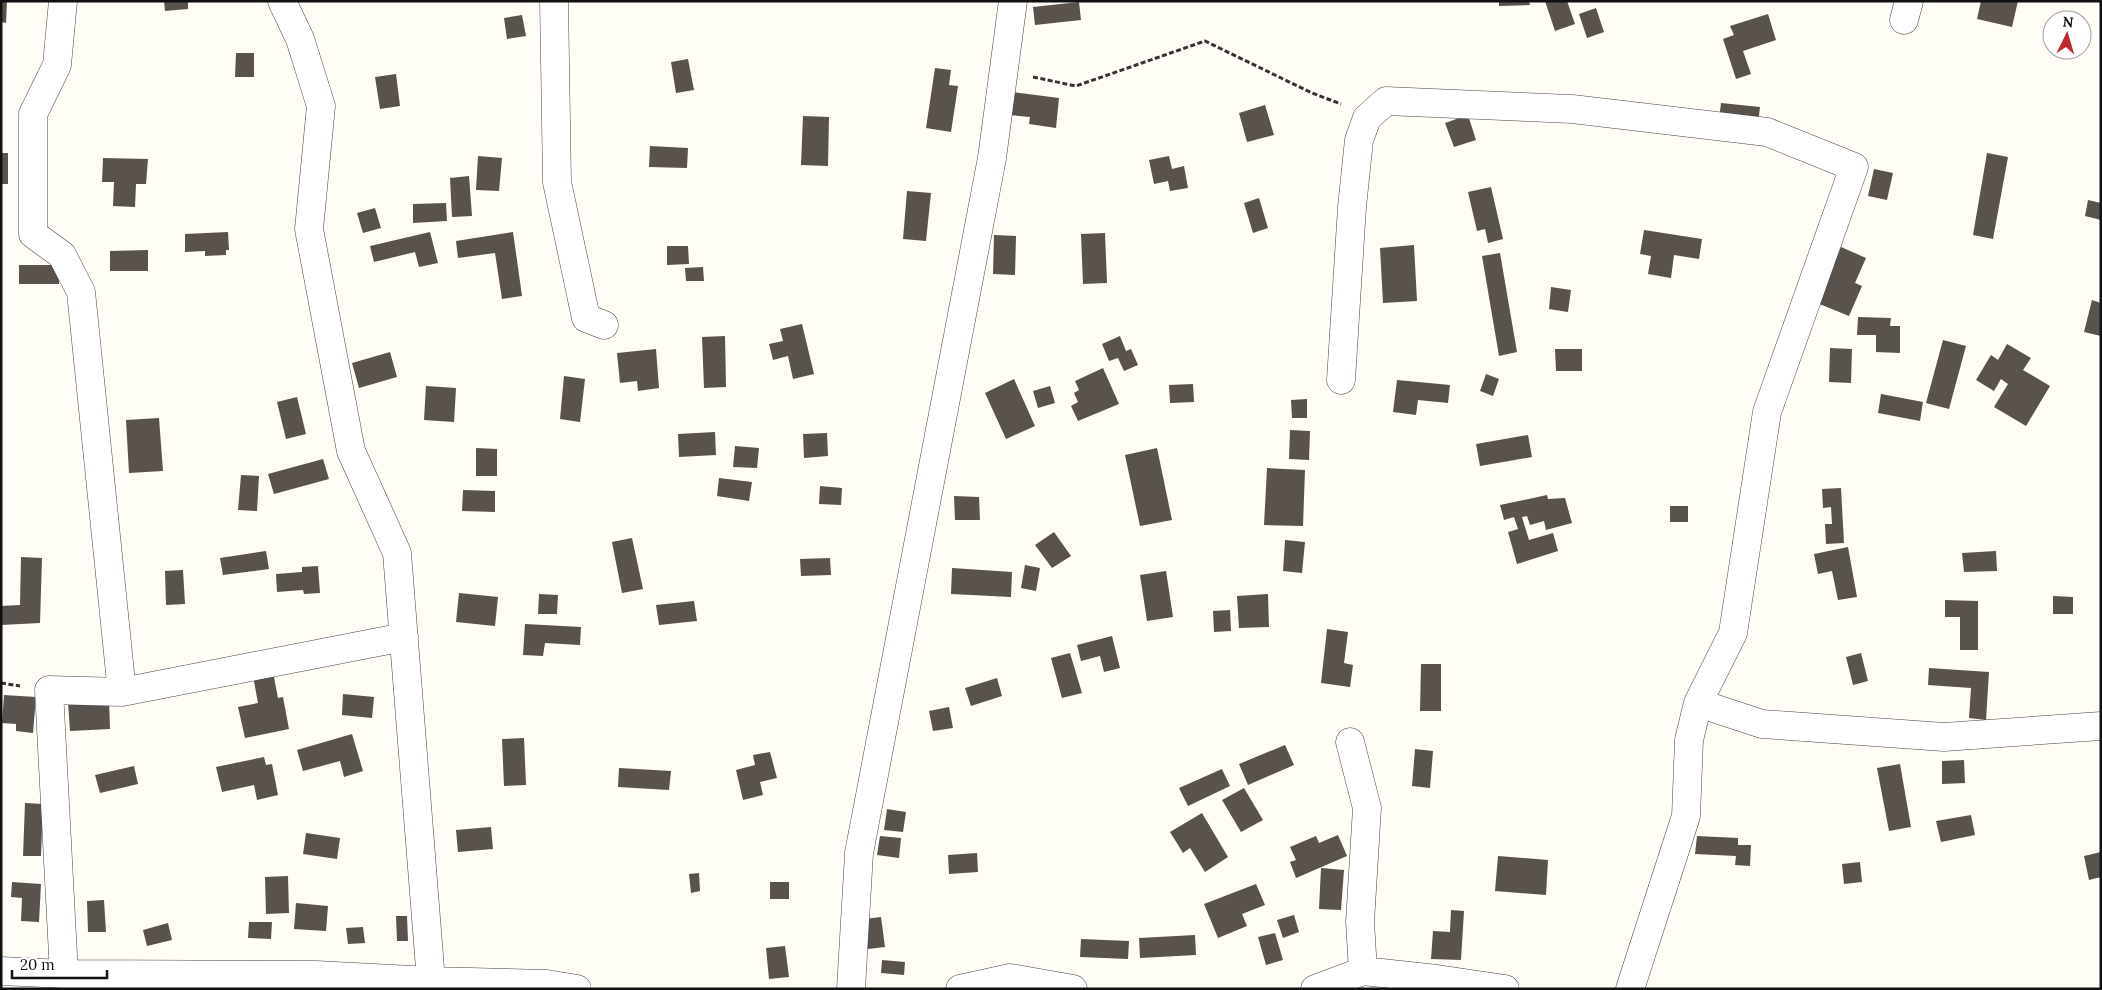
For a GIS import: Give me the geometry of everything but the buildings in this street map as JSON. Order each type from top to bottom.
[{"type":"street","points":[[63,1],[58,64],[33,114],[33,234],[62,254],[82,292],[122,692]]},
{"type":"street","points":[[282,1],[300,39],[321,106],[309,229],[351,450],[397,553],[431,981]]},
{"type":"street","points":[[554,1],[557,182],[586,318],[604,325]]},
{"type":"street","points":[[851,989],[859,853],[992,158],[1013,1]]},
{"type":"street","points":[[1341,380],[1352,207],[1359,140],[1367,118],[1386,101],[1572,109],[1767,132],[1854,168],[1767,412],[1733,633],[1698,703],[1689,740],[1686,816],[1630,989]]},
{"type":"street","points":[[64,974],[49,690],[122,692],[404,637]]},
{"type":"street","points":[[1698,703],[1762,724],[1944,737],[2101,726]]},
{"type":"street","points":[[1350,742],[1367,808],[1360,922],[1363,971]]},
{"type":"street","points":[[1,971],[238,982],[316,975],[577,989]]},
{"type":"street","points":[[1315,989],[1363,971],[1505,989]]},
{"type":"street","points":[[960,989],[1010,978],[1073,989]]},
{"type":"path","points":[[1004,71],[1076,86],[1205,41],[1312,93],[1352,108],[1386,101]]}]
